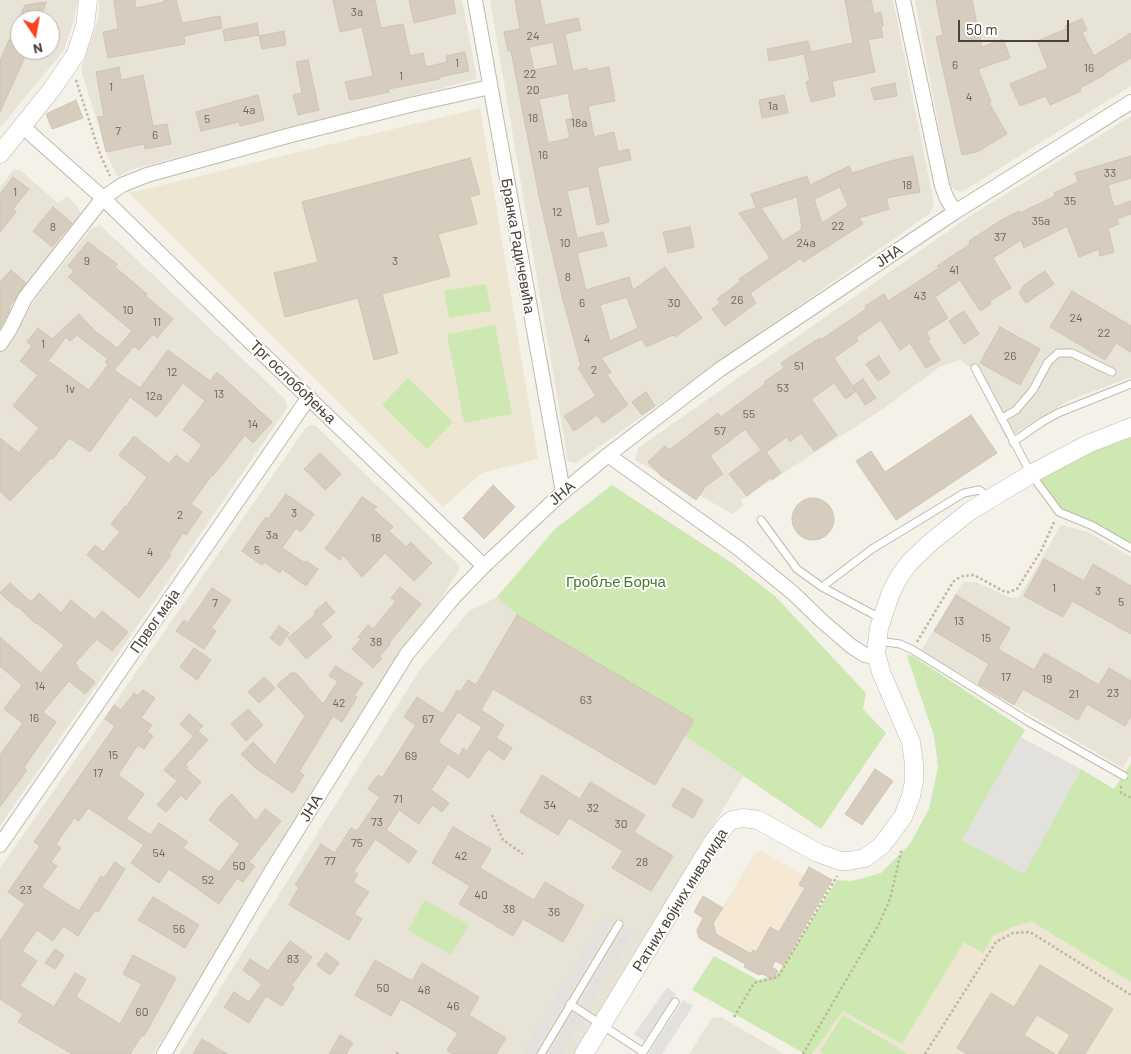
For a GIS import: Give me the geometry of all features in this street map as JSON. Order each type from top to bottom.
[{"type":"street","points":[[0,154],[69,66],[81,42],[88,0]]},
{"type":"street","name":"Бранка Радичевића","points":[[474,0],[563,492]]},
{"type":"street","points":[[903,0],[942,186],[955,212]]},
{"type":"street","points":[[0,344],[10,329],[25,298],[104,198],[117,188],[147,175],[291,135],[410,105],[490,88]]},
{"type":"street","name":"ЈНА","points":[[164,1054],[271,872],[407,654],[448,604],[484,566],[563,492],[608,455],[720,370],[955,212],[1131,102]]},
{"type":"street","name":"Трг ослобођења","points":[[22,126],[104,198],[484,566]]},
{"type":"street","name":"Првог маја","points":[[0,845],[309,397]]},
{"type":"street","points":[[608,455],[750,557],[793,592],[822,621],[866,655],[876,649],[882,620],[891,592],[910,562],[951,525],[1030,474],[1088,444],[1131,427]]},
{"type":"street","name":"Ратних војних инвалида","points":[[584,1054],[713,842],[732,820],[743,818],[758,820],[818,853],[836,860],[848,861],[865,858],[882,845],[903,817],[911,796],[914,781],[911,742],[881,672],[876,649]]},
{"type":"lane","points":[[1001,419],[1016,410],[1032,390],[1048,362],[1058,353],[1072,353],[1112,372]]},
{"type":"lane","points":[[975,368],[1030,474],[1059,512],[1093,526],[1131,548]]},
{"type":"lane","points":[[1013,442],[1058,413],[1131,384]]},
{"type":"lane","points":[[822,587],[872,549],[964,493],[979,490],[991,498]]},
{"type":"lane","points":[[761,520],[797,569],[822,587],[882,620]]},
{"type":"lane","points":[[876,649],[900,644],[913,650],[1029,722],[1124,776]]},
{"type":"lane","points":[[541,1054],[618,924]]},
{"type":"lane","points":[[570,1004],[642,1053],[675,1002]]},
{"type":"path","points":[[69,66],[76,78],[102,159],[117,188]]},
{"type":"path","points":[[913,650],[953,582],[957,579],[963,576],[974,575],[1005,592],[1017,589],[1041,551],[1059,512]]},
{"type":"path","points":[[1124,776],[1120,782],[1121,793],[1131,798]]},
{"type":"path","points":[[492,816],[503,840],[523,854]]},
{"type":"path","points":[[803,1054],[879,924],[890,899],[902,848]]},
{"type":"path","points":[[734,1017],[754,983],[778,977],[837,877],[836,860]]},
{"type":"path","points":[[925,1054],[996,942],[1013,933],[1030,932],[1131,995]]},
{"type":"shaded area","points":[[0,0],[78,0],[74,20],[64,50],[60,55],[60,10],[10,10],[10,60],[56,60],[0,128]]},
{"type":"shaded area","points":[[99,0],[462,0],[477,79],[130,170],[118,177],[109,160],[81,70],[99,16]]},
{"type":"shaded area","points":[[490,0],[893,0],[934,204],[929,214],[576,463],[568,461]]},
{"type":"shaded area","points":[[915,0],[1131,0],[1131,86],[962,192],[954,190],[949,182]]},
{"type":"shaded area","points":[[480,108],[538,459],[482,473],[443,507],[129,193]]},
{"type":"shaded area","points":[[1131,116],[1131,377],[1068,401],[1006,439],[972,369],[960,360],[941,366],[883,409],[741,500],[743,506],[733,514],[635,460],[638,448],[964,220]]},
{"type":"shaded area","points":[[13,170],[20,170],[58,203],[67,196],[77,206],[82,216],[14,306],[0,331],[0,187]]},
{"type":"shaded area","points":[[100,225],[285,399],[287,408],[0,826],[0,354],[19,329],[31,305],[91,229]]},
{"type":"shaded area","points":[[310,425],[315,425],[459,565],[459,570],[153,1054],[0,1054],[0,868],[305,429]]},
{"type":"shaded area","points":[[1061,525],[1088,532],[1131,557],[1131,755],[1123,768],[921,651],[963,582],[976,582],[1011,598],[1019,597]]},
{"type":"shaded area","points":[[497,597],[517,615],[694,720],[685,736],[743,776],[574,1054],[179,1054],[419,671],[469,611]]},
{"type":"shaded area","points":[[1020,737],[1081,769],[1024,874],[962,840]]},
{"type":"shaded area","points":[[762,851],[804,876],[799,885],[805,888],[779,932],[770,927],[756,952],[753,950],[751,955],[716,934],[713,923],[755,853]]},
{"type":"shaded area","points":[[929,857],[1131,982],[1131,1054],[816,1054],[811,1051]]},
{"type":"shaded area","points":[[604,916],[612,921],[533,1054],[522,1054]]},
{"type":"shaded area","points":[[625,928],[633,933],[587,1010],[579,1005]]},
{"type":"shaded area","points":[[667,987],[676,994],[644,1041],[634,1034]]},
{"type":"shaded area","points":[[683,1000],[693,1006],[662,1054],[648,1054]]},
{"type":"shaded area","points":[[575,1011],[584,1016],[561,1054],[549,1054]]},
{"type":"shaded area","points":[[721,1017],[784,1054],[689,1054],[712,1018]]},
{"type":"green space","points":[[486,284],[491,311],[449,318],[444,291]]},
{"type":"green space","points":[[495,325],[512,414],[464,423],[447,334]]},
{"type":"green space","points":[[408,378],[453,422],[427,449],[382,405]]},
{"type":"green space","points":[[1131,427],[1131,548],[1059,512],[1031,474]]},
{"type":"green space","name":"Гробље Борча","points":[[612,485],[732,563],[775,596],[866,693],[863,709],[886,733],[821,829],[685,736],[694,720],[517,615],[497,597],[555,529]]},
{"type":"green space","points":[[909,655],[1025,730],[962,840],[1024,873],[1081,769],[1114,789],[1131,763],[1131,982],[1031,921],[993,936],[983,953],[964,942],[902,1044],[843,1011],[812,1054],[805,1054],[692,990],[714,956],[758,980],[777,975],[837,880],[852,881],[881,873],[910,844],[929,809],[938,767],[934,736],[907,656]]},
{"type":"green space","points":[[425,900],[469,925],[451,955],[408,930]]},
{"type":"green space","points":[[843,1015],[907,1054],[824,1054],[820,1051]]},
{"type":"building","points":[[114,0],[135,0],[136,8],[164,2],[164,0],[176,0],[182,23],[220,16],[222,28],[184,36],[185,44],[108,58],[103,32],[118,29]]},
{"type":"building","points":[[333,0],[375,0],[381,28],[403,24],[410,56],[423,53],[426,67],[447,62],[446,56],[465,52],[469,71],[439,77],[440,79],[388,89],[389,92],[350,100],[345,82],[373,76],[362,27],[340,32]]},
{"type":"building","points":[[409,0],[453,0],[456,13],[414,23]]},
{"type":"building","points":[[515,0],[540,0],[545,25],[578,18],[581,30],[565,34],[573,71],[587,68],[588,71],[609,67],[615,101],[588,106],[594,137],[614,132],[618,152],[629,149],[631,160],[597,167],[609,222],[597,225],[589,186],[567,191],[577,238],[603,232],[607,246],[577,253],[586,290],[629,277],[633,290],[665,267],[702,318],[675,337],[673,335],[646,347],[642,339],[601,358],[611,372],[607,375],[628,405],[603,423],[597,415],[574,431],[564,416],[596,396],[578,368],[581,366],[562,296],[539,196],[511,51],[508,51],[504,32],[520,29]],"holes":[[[553,42],[558,65],[534,70],[529,47]],[[568,93],[573,118],[566,120],[570,138],[548,143],[539,99]],[[627,297],[638,328],[610,341],[600,305]]]},
{"type":"building","points":[[845,0],[871,0],[874,14],[881,12],[883,37],[868,40],[875,72],[832,81],[835,96],[811,102],[806,82],[810,81],[804,54],[769,61],[767,49],[808,41],[811,52],[853,43]]},
{"type":"building","points":[[936,0],[972,0],[982,47],[1003,39],[1010,58],[978,69],[991,102],[989,103],[1007,134],[977,152],[962,155],[936,37],[943,35]]},
{"type":"building","points":[[46,2],[43,10],[23,10],[25,5]]},
{"type":"building","points":[[1082,19],[1087,30],[1082,33],[1094,56],[1131,33],[1131,58],[1080,88],[1081,91],[1050,105],[1046,96],[1020,106],[1010,84],[1048,68],[1037,41],[1066,29],[1065,26]]},
{"type":"building","points":[[257,23],[259,35],[225,41],[223,30]]},
{"type":"building","points":[[284,31],[286,45],[262,49],[259,36]]},
{"type":"building","points":[[9,40],[10,60],[23,60],[0,112],[0,61]]},
{"type":"building","points":[[308,60],[319,110],[298,115],[293,95],[302,93],[296,62]]},
{"type":"building","points":[[119,67],[121,80],[143,75],[153,126],[167,124],[171,144],[145,149],[144,144],[106,152],[98,117],[104,116],[96,72]]},
{"type":"building","points":[[895,83],[897,96],[874,100],[871,88]]},
{"type":"building","points":[[258,95],[264,120],[240,126],[239,122],[201,131],[196,112]]},
{"type":"building","points":[[784,95],[788,113],[762,118],[759,100]]},
{"type":"building","points":[[76,100],[83,118],[52,129],[46,114]]},
{"type":"building","points":[[913,156],[920,192],[886,198],[889,209],[859,218],[863,224],[803,262],[801,258],[750,293],[756,303],[725,326],[712,309],[720,303],[717,299],[741,281],[739,279],[770,258],[739,213],[756,208],[751,194],[807,176],[810,185],[849,166],[852,173]],"holes":[[[840,187],[848,206],[822,223],[814,199]],[[797,197],[802,229],[783,241],[761,208]]]},
{"type":"building","points":[[1131,156],[1131,178],[1108,185],[1114,207],[1131,201],[1131,214],[1117,219],[1119,224],[1108,228],[1114,252],[1100,256],[1099,249],[1079,257],[1067,226],[1024,248],[1021,240],[993,258],[1011,288],[990,301],[991,304],[980,311],[960,280],[935,297],[948,318],[926,332],[930,339],[928,340],[940,360],[926,368],[910,343],[900,350],[881,320],[856,337],[858,341],[834,358],[856,391],[846,399],[834,383],[811,399],[837,435],[814,451],[801,433],[790,442],[787,437],[766,452],[781,473],[772,480],[770,478],[747,496],[729,474],[761,450],[745,429],[710,456],[723,474],[706,486],[696,500],[661,476],[648,462],[665,446],[669,450],[718,413],[721,417],[784,368],[781,363],[820,338],[821,340],[866,309],[865,306],[884,294],[888,301],[939,268],[937,266],[970,244],[969,241],[1003,219],[1055,196],[1054,193],[1078,182],[1075,173]]},
{"type":"building","points":[[470,158],[480,194],[470,197],[477,224],[438,234],[450,276],[382,294],[398,353],[374,360],[358,298],[285,317],[274,273],[318,262],[302,202]]},
{"type":"building","points":[[13,177],[29,189],[13,209],[16,212],[0,232],[0,194]]},
{"type":"building","points":[[53,207],[72,223],[52,247],[33,231]]},
{"type":"building","points":[[690,227],[694,247],[668,253],[663,232]]},
{"type":"building","points":[[88,242],[117,264],[115,267],[173,319],[157,338],[153,334],[139,350],[134,346],[114,370],[140,388],[168,350],[210,381],[217,372],[272,422],[253,443],[245,435],[212,475],[191,504],[202,512],[186,535],[183,533],[169,554],[171,555],[139,598],[87,555],[95,545],[103,552],[120,532],[111,524],[126,507],[147,477],[119,455],[134,436],[169,464],[176,455],[188,464],[202,445],[183,430],[205,401],[183,383],[157,417],[130,397],[90,452],[69,438],[53,459],[51,458],[10,501],[0,491],[0,438],[19,453],[39,428],[13,406],[38,375],[20,361],[32,346],[27,342],[38,328],[52,339],[79,314],[95,331],[117,348],[132,331],[68,277],[74,271],[68,266]],"holes":[[[77,335],[108,359],[105,362],[111,367],[108,365],[89,390],[48,361],[66,337],[70,341]]]},
{"type":"building","points":[[11,270],[26,283],[9,307],[10,309],[0,328],[0,282]]},
{"type":"building","points":[[1045,271],[1054,284],[1026,303],[1019,293],[1024,285]]},
{"type":"building","points":[[1072,291],[1131,326],[1131,352],[1116,343],[1105,360],[1050,327]]},
{"type":"building","points":[[964,311],[979,334],[964,344],[949,321]]},
{"type":"building","points":[[1000,327],[1040,349],[1020,385],[980,363]]},
{"type":"building","points":[[879,356],[890,373],[878,381],[866,364]]},
{"type":"building","points":[[863,379],[876,398],[865,405],[853,386]]},
{"type":"building","points":[[646,392],[655,406],[642,415],[632,402]]},
{"type":"building","points":[[971,415],[997,453],[896,520],[856,461],[871,451],[885,472]]},
{"type":"building","points":[[320,453],[341,474],[325,490],[304,469]]},
{"type":"building","points":[[493,485],[515,507],[484,539],[463,518]]},
{"type":"building","points":[[286,494],[314,514],[301,532],[296,528],[282,548],[318,569],[306,586],[282,569],[280,573],[264,562],[262,565],[242,551],[266,517],[268,519]]},
{"type":"building","points":[[362,497],[377,507],[374,510],[393,527],[389,531],[406,547],[411,542],[432,563],[414,581],[385,553],[362,577],[343,555],[340,560],[325,549]]},
{"type":"building","points":[[809,498],[817,498],[828,504],[834,519],[828,534],[817,540],[809,540],[798,534],[792,523],[792,515],[798,504]]},
{"type":"building","points":[[1044,559],[1084,581],[1093,564],[1131,586],[1131,634],[1072,601],[1063,617],[1024,596]]},
{"type":"building","points":[[10,583],[31,602],[39,593],[61,613],[71,600],[95,620],[102,611],[128,632],[112,651],[97,639],[75,663],[78,666],[76,667],[95,682],[85,694],[69,681],[43,712],[56,722],[24,767],[27,770],[0,807],[0,755],[23,723],[4,709],[22,685],[0,666],[0,637],[41,673],[64,645],[0,593]]},
{"type":"building","points":[[400,587],[421,604],[389,643],[380,656],[382,658],[373,668],[352,649],[361,639],[358,637],[368,625],[373,629],[396,601],[391,598]]},
{"type":"building","points":[[212,588],[231,600],[211,628],[216,631],[204,649],[176,631],[184,620],[188,623]]},
{"type":"building","points":[[956,595],[1010,628],[998,649],[1034,670],[1044,653],[1099,685],[1109,668],[1131,681],[1131,716],[1125,726],[1087,704],[1078,720],[1023,689],[1014,705],[978,684],[989,664],[934,631]]},
{"type":"building","points":[[326,602],[335,612],[321,624],[332,637],[306,659],[288,638],[316,614],[314,612]]},
{"type":"building","points":[[517,615],[694,720],[655,785],[493,689],[481,710],[504,725],[496,738],[512,748],[504,760],[488,749],[469,778],[448,764],[431,790],[449,803],[442,812],[432,805],[419,824],[399,810],[386,830],[417,851],[409,863],[375,839],[354,871],[358,874],[353,882],[369,892],[354,914],[362,919],[349,940],[289,905],[299,887],[295,885],[321,844],[335,853],[351,828],[357,831],[380,797],[368,789],[378,775],[382,778],[416,725],[404,717],[417,697],[443,714],[457,690],[460,692],[468,680],[476,685]],"holes":[[[458,712],[482,727],[467,751],[463,748],[459,756],[438,742]]]},
{"type":"building","points":[[279,626],[289,633],[280,646],[270,638]]},
{"type":"building","points":[[194,648],[211,660],[197,680],[180,667]]},
{"type":"building","points":[[335,666],[363,683],[354,696],[357,697],[342,722],[333,716],[299,772],[304,775],[293,793],[254,767],[241,754],[253,742],[275,765],[305,716],[277,685],[291,673],[296,673],[323,704],[338,681],[329,676]]},
{"type":"building","points":[[264,677],[275,688],[259,703],[248,692]]},
{"type":"building","points":[[143,690],[155,698],[141,718],[152,725],[147,732],[153,736],[144,749],[138,745],[118,775],[144,794],[126,819],[151,835],[159,823],[188,842],[183,848],[219,872],[240,844],[209,820],[222,803],[232,794],[256,821],[265,809],[281,821],[249,862],[255,866],[243,882],[237,878],[219,904],[169,869],[159,883],[131,863],[144,845],[88,808],[79,821],[74,818],[56,844],[61,848],[51,862],[57,866],[42,886],[43,888],[79,911],[101,876],[104,878],[115,862],[125,869],[98,912],[95,910],[78,936],[63,926],[53,941],[37,930],[22,951],[37,961],[20,986],[54,1007],[75,973],[86,979],[76,997],[120,1024],[142,984],[123,974],[133,955],[176,978],[144,1036],[142,1035],[130,1054],[72,1054],[18,1022],[23,1014],[0,999],[0,941],[25,904],[8,892],[40,846],[34,842],[115,726],[105,719],[114,705],[121,710],[134,693],[138,696]]},
{"type":"building","points":[[248,709],[263,725],[246,741],[231,724]]},
{"type":"building","points":[[189,714],[203,726],[193,736],[180,724]]},
{"type":"building","points":[[198,731],[208,740],[185,765],[188,767],[186,769],[201,782],[186,800],[181,795],[166,812],[157,805],[177,781],[164,770]]},
{"type":"building","points":[[875,769],[893,781],[862,825],[845,814]]},
{"type":"building","points":[[542,775],[580,799],[590,782],[645,815],[634,832],[673,856],[651,891],[612,868],[623,851],[569,818],[558,835],[520,812]]},
{"type":"building","points":[[683,788],[703,800],[693,818],[672,806]]},
{"type":"building","points":[[453,827],[491,849],[480,868],[534,900],[545,882],[584,905],[563,942],[523,919],[513,936],[459,904],[470,886],[432,863]]},
{"type":"building","points":[[809,867],[832,880],[783,965],[775,961],[772,967],[778,971],[773,980],[744,967],[745,964],[699,938],[697,930],[703,918],[694,912],[703,896],[723,908],[713,923],[716,934],[751,954],[753,950],[756,952],[770,927],[779,932],[805,888],[799,885]]},
{"type":"building","points":[[153,897],[199,925],[185,948],[138,920]]},
{"type":"building","points":[[290,941],[312,957],[291,986],[294,988],[282,1006],[266,996],[249,1023],[224,1007],[234,992],[249,1002],[262,984],[243,970],[250,959],[268,971]]},
{"type":"building","points":[[55,949],[64,955],[55,969],[45,963]]},
{"type":"building","points":[[326,953],[339,963],[330,975],[317,965]]},
{"type":"building","points":[[375,960],[412,981],[422,963],[479,997],[469,1015],[506,1038],[496,1054],[453,1054],[447,1050],[458,1033],[401,999],[391,1016],[355,995]]},
{"type":"building","points":[[1040,965],[1113,1009],[1085,1054],[1058,1054],[1070,1035],[1037,1015],[1024,1035],[1055,1054],[967,1054],[957,1048],[991,993],[1014,1007]]},
{"type":"building","points":[[340,1035],[353,1043],[346,1054],[329,1054]]},
{"type":"building","points":[[202,1039],[227,1054],[193,1054]]}]
